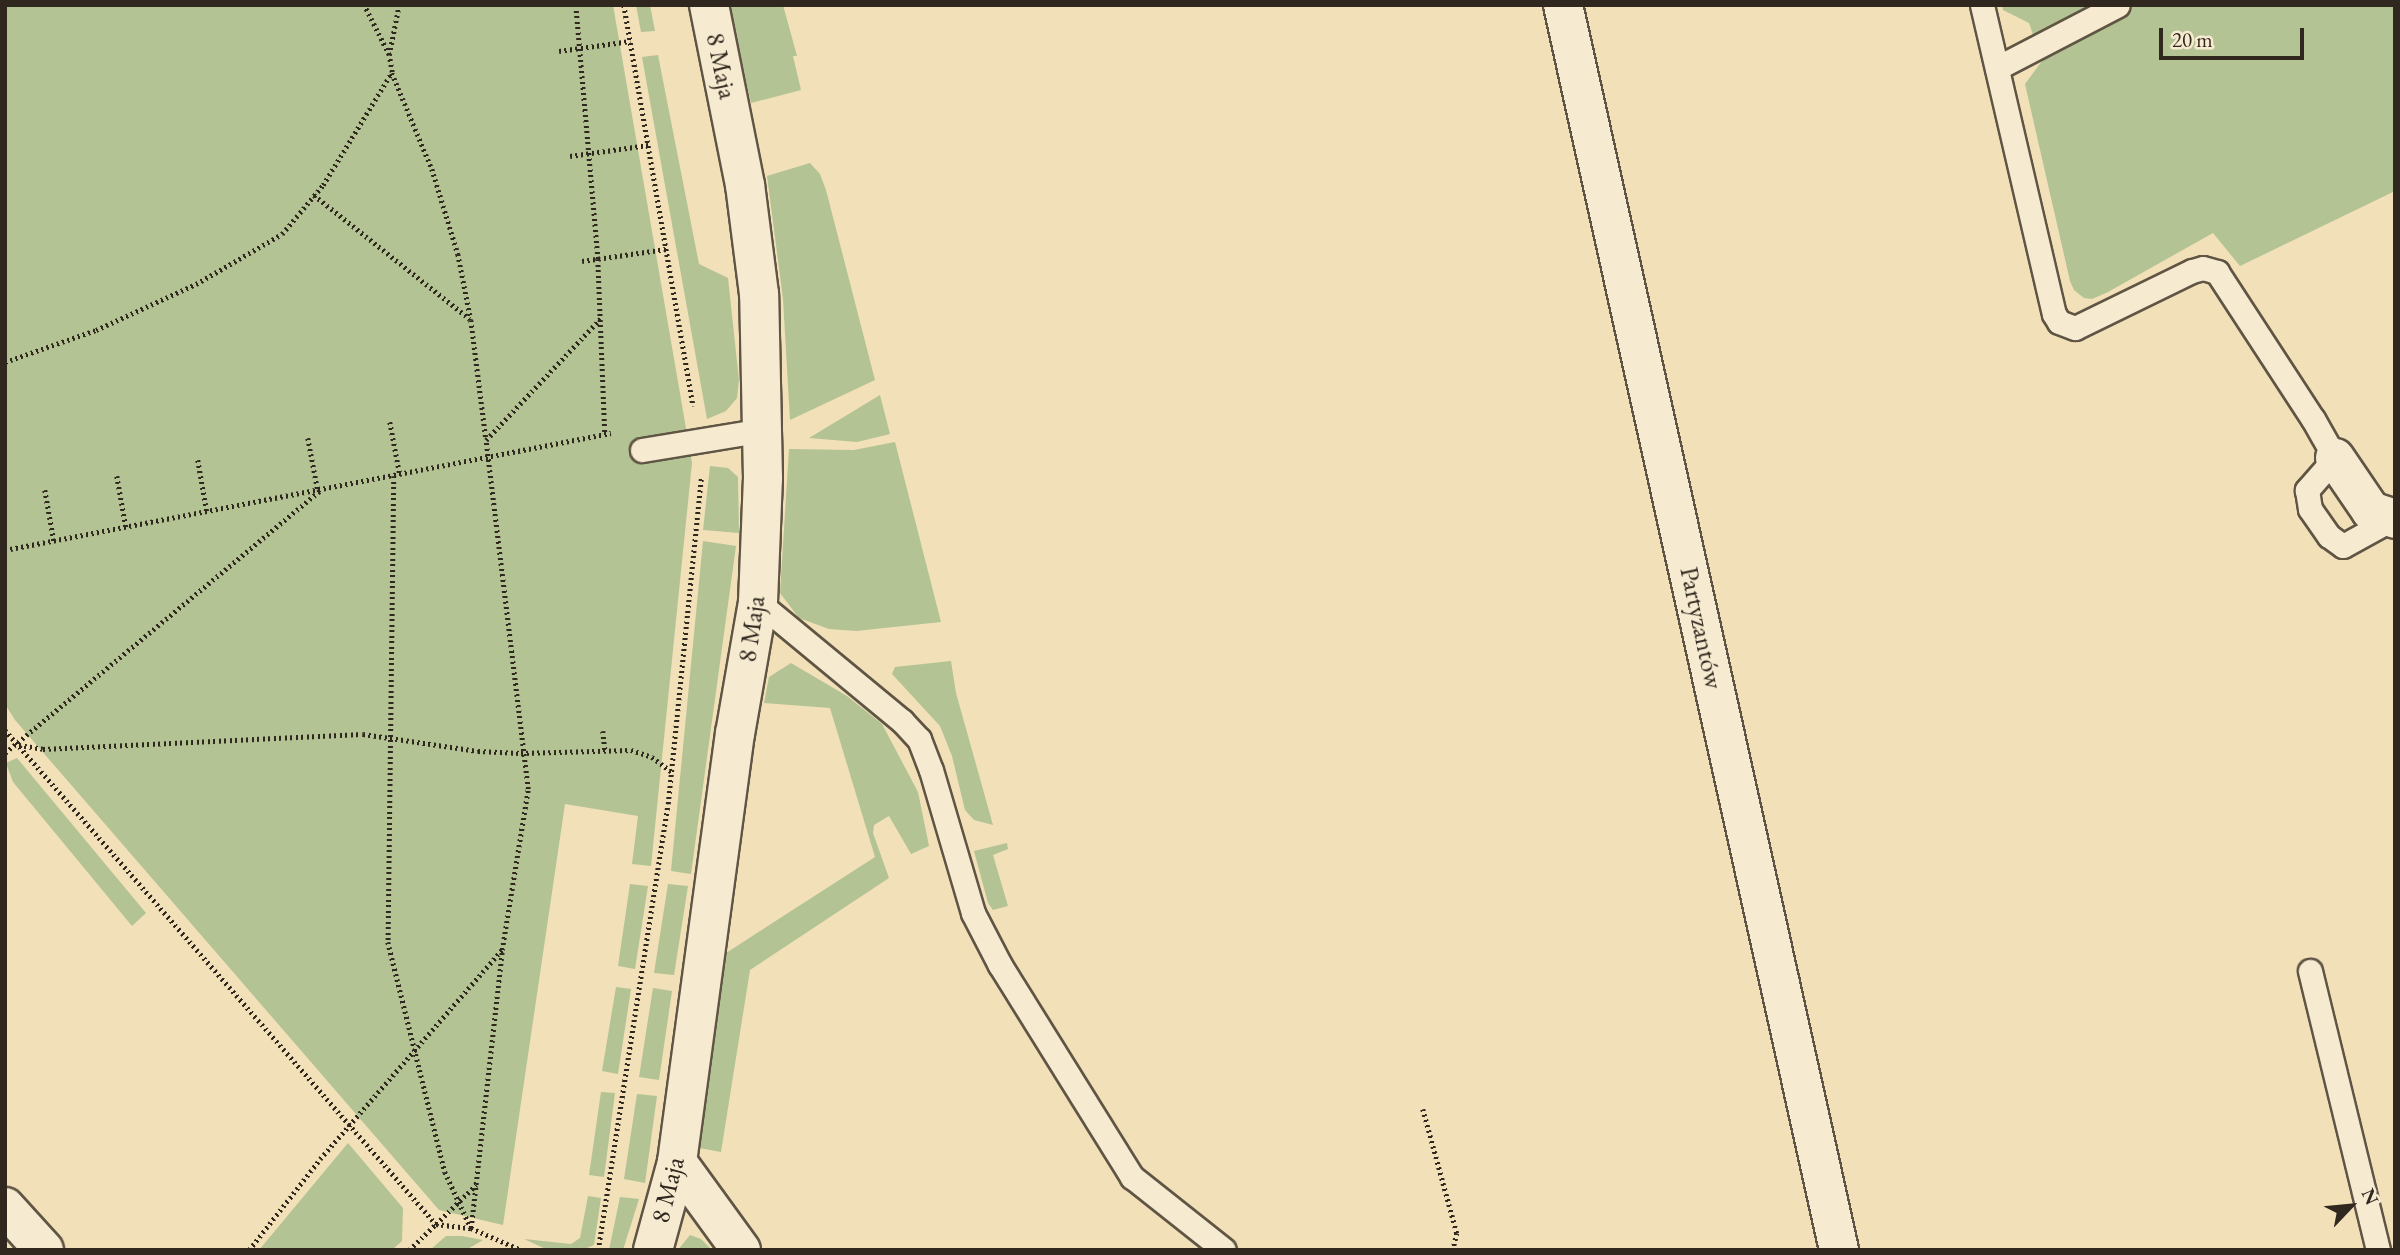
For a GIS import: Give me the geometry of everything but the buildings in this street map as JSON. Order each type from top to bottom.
[{"type":"street","name":"8 Maja","points":[[653,1250],[677,1162],[735,734],[758,602],[763,430],[759,294],[746,184],[709,5]]},
{"type":"street","name":"Partyzantów","points":[[1563,5],[1839,1250]]},
{"type":"street","points":[[2335,458],[2365,504],[2377,515],[2392,519]]},
{"type":"street","points":[[677,1162],[741,1250]]},
{"type":"street","points":[[5,1207],[44,1250]]},
{"type":"lane","points":[[1982,5],[2054,314],[2059,322],[2075,328],[2192,271],[2203,268],[2217,272],[2306,408],[2335,458]]},
{"type":"lane","points":[[1997,68],[2119,5]]},
{"type":"lane","points":[[642,450],[763,430]]},
{"type":"lane","points":[[758,602],[902,721],[919,739],[931,770],[968,899],[1000,965],[1132,1177],[1224,1250]]},
{"type":"lane","points":[[2310,971],[2378,1250]]},
{"type":"path","points":[[364,5],[389,55],[392,72],[436,181],[458,254],[471,320],[521,753],[528,789],[502,950],[471,1228]]},
{"type":"path","points":[[389,55],[399,5]]},
{"type":"path","points":[[576,5],[598,258],[605,434]]},
{"type":"path","points":[[598,1250],[672,772],[702,462],[624,5]]},
{"type":"path","points":[[559,51],[630,41]]},
{"type":"path","points":[[5,362],[96,330],[196,284],[282,233],[314,195],[392,72]]},
{"type":"path","points":[[570,156],[648,145]]},
{"type":"path","points":[[314,195],[471,320]]},
{"type":"path","points":[[582,261],[666,249]]},
{"type":"path","points":[[486,440],[601,318]]},
{"type":"path","points":[[390,422],[397,475],[388,942],[445,1172],[471,1228]]},
{"type":"path","points":[[5,550],[618,432]]},
{"type":"path","points":[[308,438],[317,491]]},
{"type":"path","points":[[198,460],[207,512]]},
{"type":"path","points":[[117,476],[126,527]]},
{"type":"path","points":[[5,753],[324,489]]},
{"type":"path","points":[[45,490],[54,541]]},
{"type":"path","points":[[5,730],[436,1224],[471,1228],[521,1250]]},
{"type":"path","points":[[603,731],[605,751]]},
{"type":"path","points":[[19,744],[43,749],[363,734],[478,751],[521,753],[631,750],[652,757],[672,772]]},
{"type":"path","points":[[249,1250],[274,1215],[502,950]]},
{"type":"path","points":[[1423,1109],[1457,1233],[1453,1250]]},
{"type":"path","points":[[408,1250],[476,1185]]},
{"type":"green space","points":[[5,5],[613,5],[692,463],[651,866],[632,864],[638,816],[565,804],[503,1225],[439,1210],[15,720],[5,704]]},
{"type":"green space","points":[[636,5],[650,5],[655,31],[641,32]]},
{"type":"green space","points":[[729,5],[783,5],[797,56],[793,56],[801,90],[751,103]]},
{"type":"green space","points":[[2002,5],[2395,5],[2395,191],[2240,266],[2213,233],[2108,292],[2092,299],[2084,298],[2074,290],[2070,281],[2025,84],[2042,61],[2029,23],[2003,10]]},
{"type":"green space","points":[[658,55],[699,264],[728,278],[739,380],[737,398],[726,411],[707,419],[642,57]]},
{"type":"green space","points":[[810,163],[820,174],[826,190],[875,380],[790,420],[783,299],[767,176]]},
{"type":"green space","points":[[880,395],[890,434],[857,442],[809,438]]},
{"type":"green space","points":[[895,442],[941,622],[856,631],[829,629],[799,618],[780,593],[789,449],[854,450]]},
{"type":"green space","points":[[710,466],[728,468],[738,477],[739,533],[703,530]]},
{"type":"green space","points":[[703,541],[736,546],[691,874],[671,871]]},
{"type":"green space","points":[[951,661],[956,693],[993,825],[974,820],[965,810],[952,756],[940,726],[892,674],[895,667]]},
{"type":"green space","points":[[791,663],[847,696],[882,724],[918,792],[929,846],[911,854],[889,816],[874,825],[873,833],[889,878],[750,970],[721,1152],[699,1148],[723,955],[875,857],[830,708],[764,703],[769,677]]},
{"type":"green space","points":[[17,758],[146,913],[132,926],[13,782],[6,763]]},
{"type":"green space","points":[[1007,843],[1008,849],[993,855],[1008,906],[993,910],[988,903],[974,851]]},
{"type":"green space","points":[[630,884],[648,886],[635,969],[618,966]]},
{"type":"green space","points":[[668,884],[688,886],[674,975],[654,973]]},
{"type":"green space","points":[[616,987],[631,989],[618,1074],[602,1071]]},
{"type":"green space","points":[[653,988],[672,991],[659,1080],[639,1077]]},
{"type":"green space","points":[[601,1092],[615,1093],[604,1177],[589,1175]]},
{"type":"green space","points":[[637,1094],[657,1096],[645,1183],[624,1179]]},
{"type":"green space","points":[[348,1143],[403,1208],[402,1241],[392,1250],[259,1250]]},
{"type":"green space","points":[[588,1196],[601,1198],[594,1245],[582,1250],[548,1250],[524,1239],[571,1244],[580,1238]]},
{"type":"green space","points":[[620,1197],[639,1199],[623,1250],[609,1250]]},
{"type":"green space","points":[[690,1235],[701,1239],[712,1250],[678,1250]]},
{"type":"green space","points":[[446,1236],[483,1240],[466,1250],[430,1250]]}]
